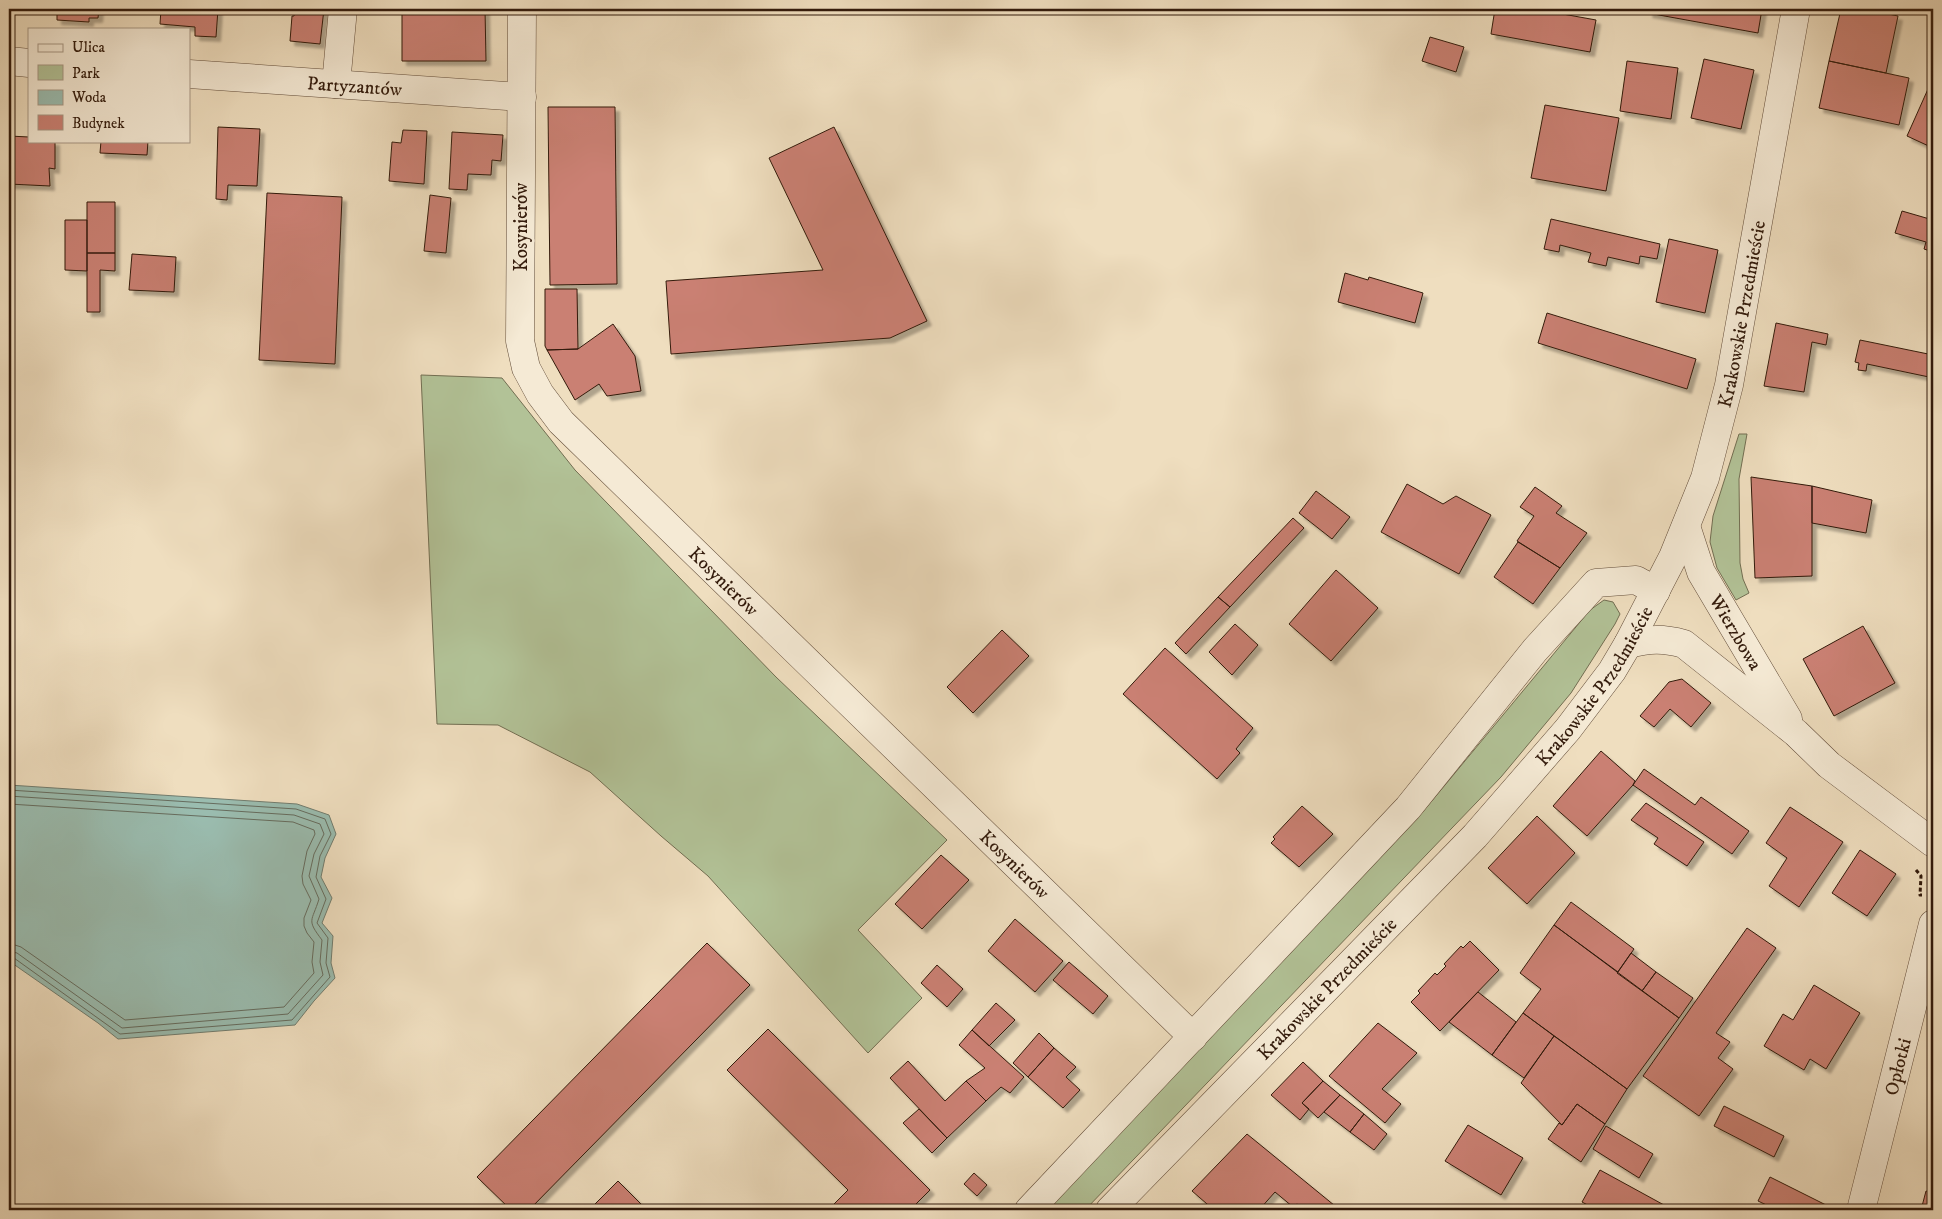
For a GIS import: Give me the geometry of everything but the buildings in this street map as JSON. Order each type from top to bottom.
[{"type":"street","points":[[336,84],[343,9]]},
{"type":"street","name":"Kosynierów","points":[[522,9],[520,342],[526,368],[540,394],[561,422],[1193,1037]]},
{"type":"street","name":"Krakowskie Przedmieście","points":[[1110,1210],[1475,836],[1568,729],[1612,671],[1628,644],[1673,557],[1705,478],[1729,384],[1796,9]]},
{"type":"street","points":[[9,61],[28,63]]},
{"type":"street","name":"Partyzantów","points":[[190,74],[522,97]]},
{"type":"street","name":"Wierzbowa","points":[[1686,526],[1701,572],[1796,733]]},
{"type":"street","points":[[1029,1210],[1408,808],[1535,650],[1596,583],[1636,580],[1656,591]]},
{"type":"street","name":"Wierzbowa","points":[[1628,644],[1666,639],[1684,644],[1796,733],[1829,764],[1933,842]]},
{"type":"street","name":"Opłotki","points":[[1861,1210],[1933,924]]},
{"type":"green space","points":[[421,375],[502,378],[575,470],[776,677],[947,840],[858,930],[922,998],[868,1053],[708,876],[590,772],[498,725],[437,724]]},
{"type":"green space","points":[[1739,434],[1747,434],[1739,479],[1740,563],[1743,579],[1749,593],[1736,600],[1717,568],[1710,542],[1713,516]]},
{"type":"green space","points":[[1604,600],[1613,602],[1620,614],[1615,624],[1571,693],[1501,777],[1085,1210],[1041,1210],[1421,814],[1590,610]]},
{"type":"water","points":[[9,785],[297,804],[329,815],[336,834],[325,858],[321,877],[332,898],[322,923],[333,936],[331,963],[335,978],[295,1025],[118,1039],[9,961]]}]
